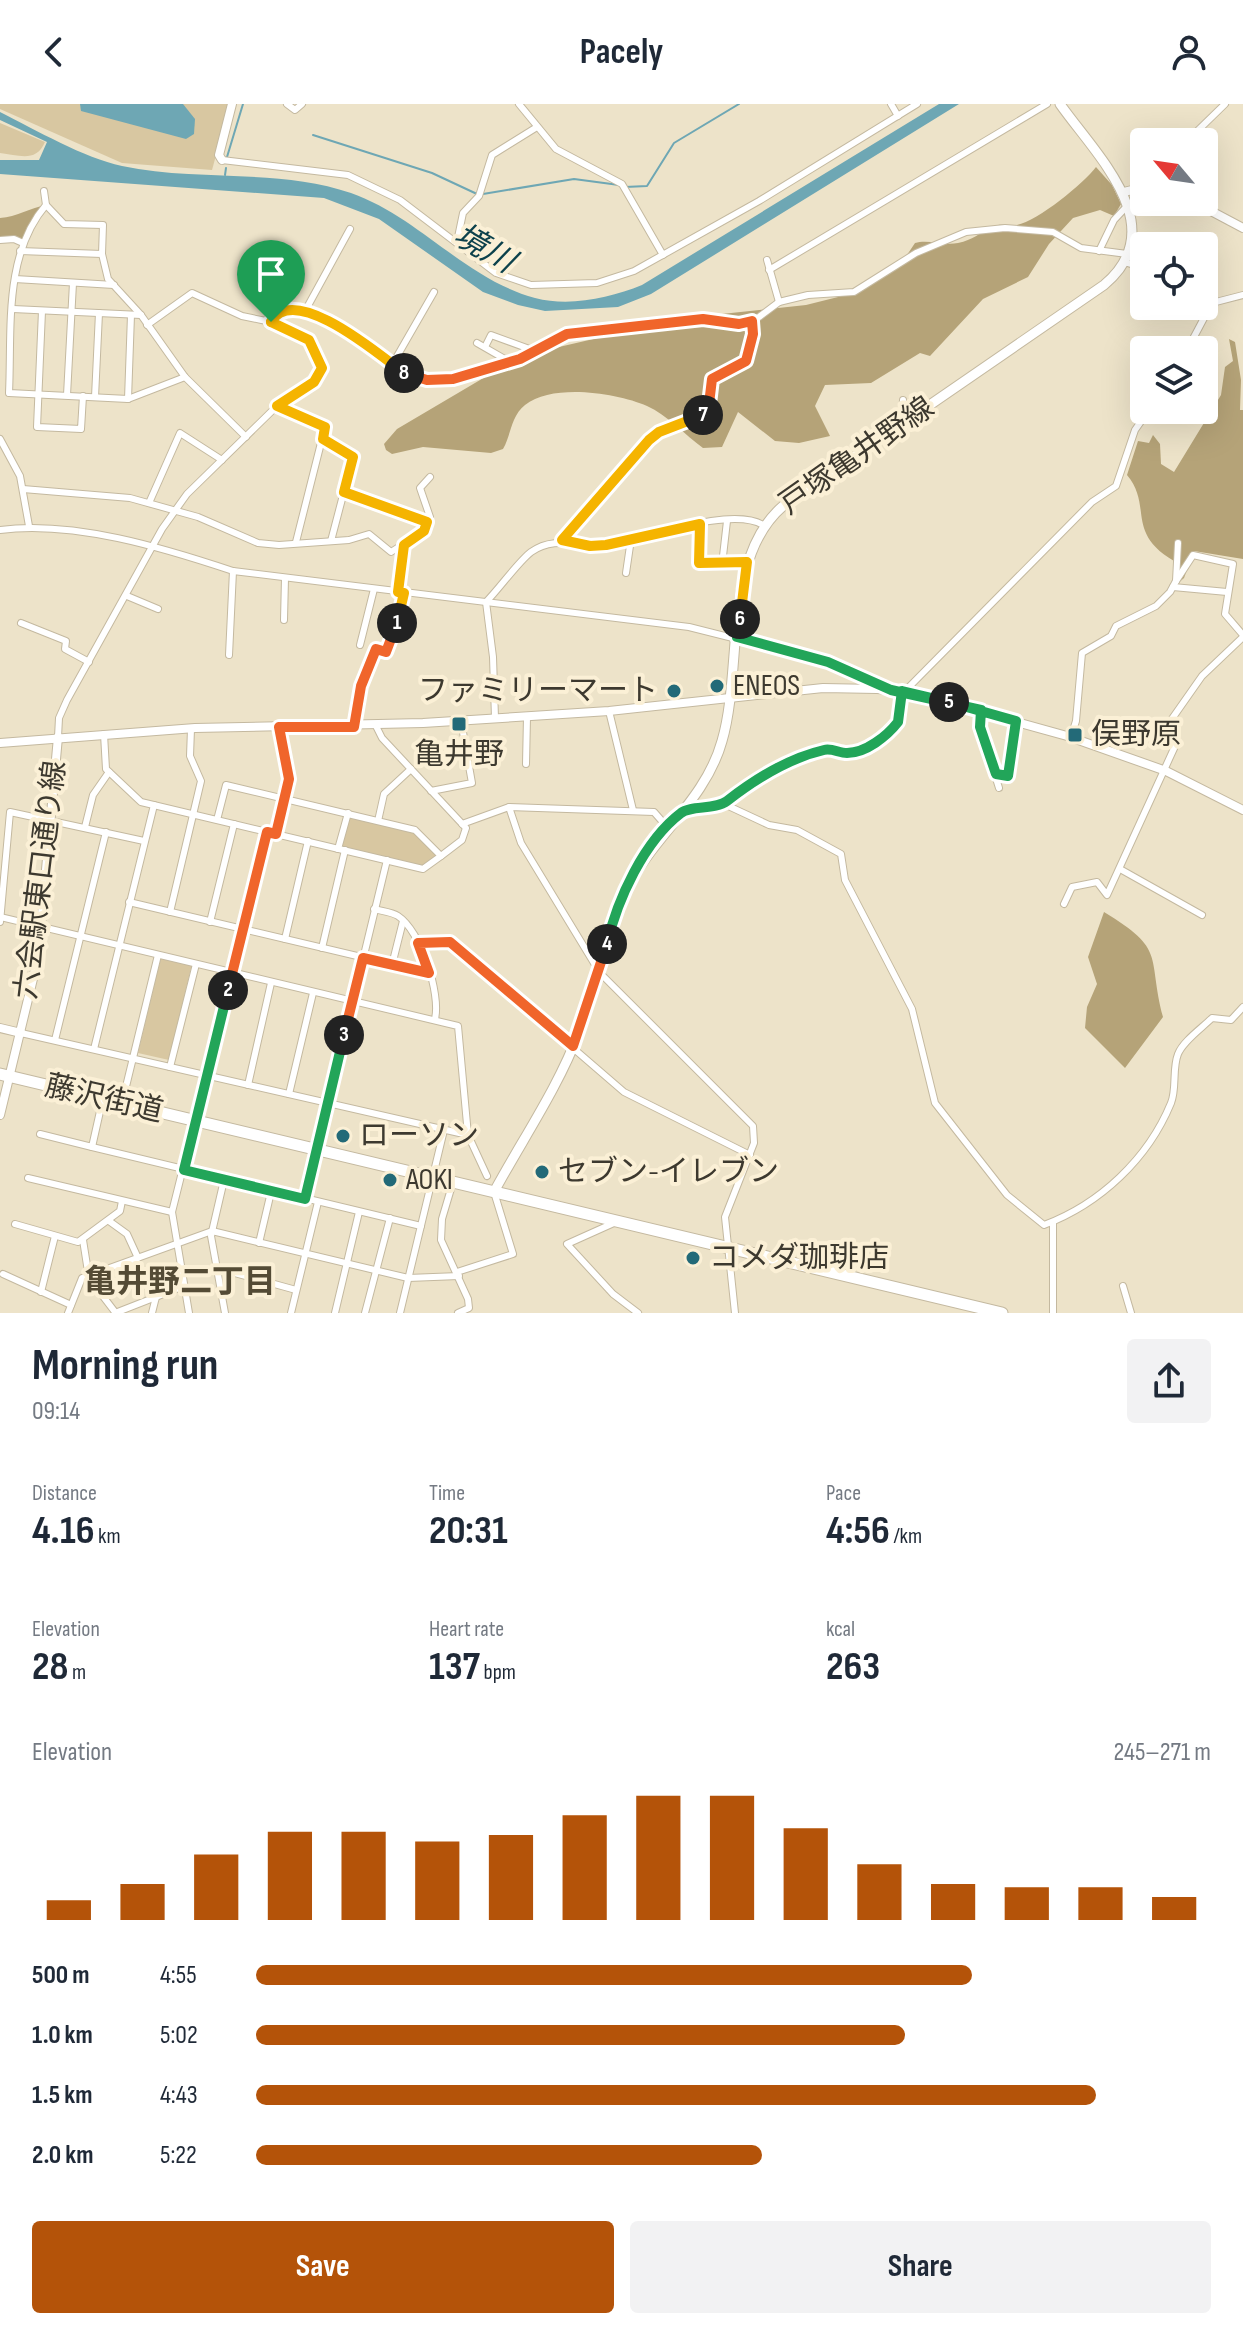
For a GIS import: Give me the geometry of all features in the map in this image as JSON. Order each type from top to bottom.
[{"type":"highway","name":"藤沢街道","points":[[5,1075],[1002,1313]]},
{"type":"main road","points":[[1060,104],[1124,192],[1128,205],[1125,258]]},
{"type":"main road","name":"戸塚亀井野線","points":[[494,1192],[573,1046],[626,890],[713,767],[731,698],[747,562],[763,525],[783,506],[1104,285],[1125,258]]},
{"type":"street","points":[[232,104],[219,155],[222,160],[348,175],[400,200],[496,273],[531,285],[615,279],[663,255],[917,104]]},
{"type":"street","points":[[287,104],[295,110],[302,104]]},
{"type":"street","points":[[519,104],[556,149],[624,188],[663,255]]},
{"type":"street","points":[[891,104],[898,116]]},
{"type":"street","points":[[769,270],[1047,104]]},
{"type":"street","points":[[1200,128],[1225,104]]},
{"type":"street","points":[[457,242],[463,213],[480,193],[492,155],[537,127]]},
{"type":"street","points":[[1124,192],[1130,190]]},
{"type":"street","points":[[44,191],[46,205],[64,224],[103,225],[102,254],[108,279],[141,315],[185,377],[246,437]]},
{"type":"street","points":[[46,205],[33,220],[21,247],[15,279],[9,393],[128,399],[185,377]]},
{"type":"street","points":[[1099,251],[1114,220],[1128,205]]},
{"type":"street","points":[[1218,215],[1243,228]]},
{"type":"street","points":[[271,322],[279,313],[304,313],[334,323],[406,374],[440,381],[510,362],[567,334],[703,319],[739,324],[752,321],[779,302],[808,295],[854,292],[916,253],[966,232],[1005,228],[1053,232],[1081,248],[1130,261]]},
{"type":"street","points":[[304,313],[350,229]]},
{"type":"street","points":[[0,240],[14,239],[21,247],[102,254]]},
{"type":"street","points":[[767,260],[779,302]]},
{"type":"street","points":[[15,279],[114,285]]},
{"type":"street","points":[[67,395],[73,283]]},
{"type":"street","points":[[392,365],[434,292]]},
{"type":"street","points":[[58,737],[63,709],[174,510],[277,406],[314,382],[322,368],[309,340],[271,322],[242,316],[192,293],[147,325]]},
{"type":"street","points":[[1218,301],[1243,295]]},
{"type":"street","points":[[13,309],[141,315]]},
{"type":"street","points":[[42,311],[37,427],[81,429],[83,396]]},
{"type":"street","points":[[95,397],[99,313]]},
{"type":"street","points":[[128,399],[131,315]]},
{"type":"street","points":[[495,718],[493,657],[486,602],[531,552],[562,540],[649,440],[659,432],[703,415],[709,404],[712,379],[746,361],[753,334],[752,321]]},
{"type":"street","points":[[485,347],[491,335],[535,351]]},
{"type":"street","points":[[477,343],[510,362]]},
{"type":"street","points":[[901,424],[903,400]]},
{"type":"street","points":[[277,406],[325,427],[296,542]]},
{"type":"street","points":[[724,804],[741,788],[799,759],[823,750],[855,753],[870,746],[898,722],[904,691],[1092,502],[1116,486],[1139,424]]},
{"type":"street","points":[[149,503],[180,433],[222,460]]},
{"type":"street","points":[[0,439],[23,489],[29,526]]},
{"type":"street","points":[[323,439],[353,457],[331,541]]},
{"type":"street","points":[[23,489],[130,498],[174,510],[258,543],[279,545],[331,541],[369,534],[391,552],[424,531],[430,517],[420,488],[430,477]]},
{"type":"street","points":[[344,492],[427,522]]},
{"type":"street","points":[[562,540],[590,546],[700,524],[752,519],[763,525]]},
{"type":"street","points":[[723,556],[727,521]]},
{"type":"street","points":[[700,524],[699,563],[747,562]]},
{"type":"street","points":[[0,530],[29,526],[107,537],[185,555],[233,571],[689,627],[828,662],[891,690]]},
{"type":"street","points":[[626,573],[631,539]]},
{"type":"street","points":[[1174,584],[1178,543]]},
{"type":"street","points":[[354,727],[361,686],[376,649],[386,652],[401,593],[404,545]]},
{"type":"street","points":[[1064,904],[1072,887],[1097,882],[1107,895],[1176,744],[1169,723],[1202,676],[1243,636],[1225,614],[1233,564],[1193,555],[1184,574],[1156,606],[1116,626],[1111,636],[1082,653],[1076,721],[1071,737]]},
{"type":"street","points":[[229,655],[233,571]]},
{"type":"street","points":[[284,620],[285,578]]},
{"type":"street","points":[[1174,584],[1227,592]]},
{"type":"street","points":[[360,645],[374,589]]},
{"type":"street","points":[[127,596],[158,609]]},
{"type":"street","points":[[21,623],[54,634],[66,641],[65,649],[89,662]]},
{"type":"street","points":[[0,743],[191,729],[354,727],[527,717],[823,688],[891,690],[981,710],[1071,737],[1166,771],[1243,810]]},
{"type":"street","points":[[981,710],[980,727],[999,788]]},
{"type":"street","points":[[609,711],[633,810]]},
{"type":"street","points":[[526,764],[527,717]]},
{"type":"street","points":[[431,791],[472,783],[461,721]]},
{"type":"street","points":[[996,774],[1008,776],[1016,721]]},
{"type":"street","points":[[104,734],[109,772],[141,802],[423,869],[462,840],[466,832],[382,738],[376,726]]},
{"type":"street","points":[[276,834],[289,779],[279,727]]},
{"type":"street","points":[[170,912],[201,776],[190,756],[191,729]]},
{"type":"street","name":"六会駅東口通り線","points":[[0,1115],[5,1075],[21,1033],[42,927],[58,737]]},
{"type":"street","points":[[378,821],[384,794],[411,769]]},
{"type":"street","points":[[85,827],[93,795],[109,772]]},
{"type":"street","points":[[217,820],[226,785],[415,830],[441,856]]},
{"type":"street","points":[[684,810],[724,804],[769,825],[808,834],[841,854],[845,880],[912,1009],[935,1103],[1015,1203],[1038,1223],[1053,1222],[1125,1174],[1172,1102],[1178,1055],[1183,1046],[1212,1018],[1231,1020],[1243,1007]]},
{"type":"street","points":[[94,1049],[154,805]]},
{"type":"street","points":[[509,807],[521,843],[600,973],[753,1126],[755,1133],[750,1155],[725,1217],[735,1313]]},
{"type":"street","points":[[462,824],[509,807],[654,812],[668,828]]},
{"type":"street","points":[[144,841],[10,812],[0,919],[313,993],[353,999],[458,1026],[468,1135],[487,1176]]},
{"type":"street","points":[[322,948],[348,813]]},
{"type":"street","points":[[210,922],[234,824]]},
{"type":"street","points":[[55,1040],[106,832]]},
{"type":"street","points":[[189,1313],[172,1212],[267,832]]},
{"type":"street","points":[[285,939],[308,841]]},
{"type":"street","points":[[305,1199],[387,860]]},
{"type":"street","points":[[1120,869],[1202,915]]},
{"type":"street","points":[[129,902],[429,973]]},
{"type":"street","points":[[374,909],[397,915],[418,943],[439,1002],[435,1019]]},
{"type":"street","points":[[392,965],[403,921]]},
{"type":"street","points":[[418,943],[450,942],[624,1092],[750,1155]]},
{"type":"street","points":[[122,1103],[158,955]]},
{"type":"street","points":[[170,1067],[196,964]]},
{"type":"street","points":[[248,1085],[271,983]]},
{"type":"street","points":[[289,1094],[313,993]]},
{"type":"street","points":[[0,1028],[468,1135]]},
{"type":"street","points":[[92,1147],[103,1098]]},
{"type":"street","points":[[400,1313],[444,1130]]},
{"type":"street","points":[[40,1134],[421,1226]]},
{"type":"street","points":[[28,1178],[172,1212]]},
{"type":"street","points":[[224,1180],[212,1231],[226,1313]]},
{"type":"street","points":[[453,1182],[441,1240],[468,1299],[469,1308],[463,1312]]},
{"type":"street","points":[[259,1243],[271,1192]]},
{"type":"street","points":[[3,1274],[70,1309],[82,1278],[212,1231],[408,1278],[458,1274],[513,1254],[494,1192]]},
{"type":"street","points":[[15,1224],[55,1236],[83,1240],[120,1211],[122,1201]]},
{"type":"street","points":[[291,1313],[318,1202]]},
{"type":"street","points":[[335,1313],[359,1212]]},
{"type":"street","points":[[365,1313],[390,1218]]},
{"type":"street","points":[[109,1221],[127,1234],[138,1258]]},
{"type":"street","points":[[617,1221],[567,1244],[613,1294],[638,1313]]},
{"type":"street","points":[[1053,1222],[1053,1313]]},
{"type":"street","points":[[41,1292],[55,1236]]},
{"type":"street","points":[[83,1240],[89,1278],[115,1312],[184,1286]]},
{"type":"street","points":[[220,1269],[296,1290]]},
{"type":"street","points":[[1123,1286],[1131,1313]]},
{"type":"street","points":[[152,1313],[156,1297]]},
{"type":"street","points":[[951,1301],[961,1313]]},
{"type":"shaded area","points":[[0,104],[227,104],[229,108],[212,170],[122,163],[0,109]]},
{"type":"shaded area","points":[[0,123],[45,142],[32,155],[0,153]]},
{"type":"shaded area","points":[[1096,167],[1112,185],[1121,204],[1114,216],[1100,210],[1073,218],[1049,244],[1028,277],[983,299],[930,356],[920,353],[871,383],[825,385],[815,406],[830,436],[799,443],[775,441],[738,412],[722,447],[703,448],[647,406],[603,394],[568,392],[537,398],[525,405],[514,420],[503,449],[491,453],[423,447],[392,454],[386,450],[384,444],[397,429],[497,370],[517,367],[546,350],[684,318],[806,305],[858,292],[903,261],[915,243],[958,243],[995,226],[1026,222],[1060,200]]},
{"type":"shaded area","points":[[46,205],[23,243],[0,240],[0,218]]},
{"type":"shaded area","points":[[1229,339],[1235,342],[1241,380],[1240,410],[1243,410],[1243,559],[1194,551],[1184,578],[1177,584],[1174,561],[1159,550],[1144,529],[1138,497],[1127,475],[1138,441],[1149,443],[1153,435],[1160,444],[1161,464],[1174,472],[1203,424],[1218,424],[1218,400],[1225,367],[1233,361]]},
{"type":"shaded area","points":[[349,816],[414,833],[437,855],[422,866],[341,847]]},
{"type":"shaded area","points":[[1104,912],[1138,936],[1146,946],[1154,967],[1163,1017],[1125,1068],[1085,1028],[1087,1007],[1097,984],[1088,957]]},
{"type":"shaded area","points":[[161,957],[192,964],[169,1060],[138,1053]]},
{"type":"water","points":[[80,104],[183,104],[195,119],[194,134],[186,139],[81,111]]},
{"type":"water","points":[[939,104],[959,104],[651,294],[618,307],[545,311],[518,305],[483,292],[379,219],[324,198],[0,174],[0,160],[39,160],[47,142],[0,120],[0,112],[76,150],[122,166],[150,171],[295,180],[351,193],[399,217],[464,263],[510,289],[548,301],[576,301],[617,294],[642,285]]},
{"type":"waterway","points":[[227,157],[243,104]]},
{"type":"waterway","points":[[625,187],[647,186],[674,143],[739,104]]},
{"type":"waterway","points":[[313,135],[432,173],[477,194]]},
{"type":"waterway","points":[[225,175],[226,168]]},
{"type":"waterway","points":[[483,194],[574,179],[619,185]]},
{"type":"place","name":"ENEOS","points":[[717,686]]},
{"type":"place","name":"ファミリーマート","points":[[674,691]]},
{"type":"place","name":"亀井野","points":[[459,724]]},
{"type":"place","name":"俣野原","points":[[1075,735]]},
{"type":"place","name":"ローソン","points":[[343,1136]]},
{"type":"place","name":"セブン-イレブン","points":[[542,1172]]},
{"type":"place","name":"AOKI","points":[[390,1180]]},
{"type":"place","name":"コメダ珈琲店","points":[[693,1258]]},
{"type":"district","name":"亀井野二丁目","points":[[180,1282]]},
{"type":"route","points":[[271,322],[275,327],[309,340],[322,368],[314,382],[277,406],[325,427],[323,439],[353,457],[344,492],[427,522],[424,531],[404,545],[398,592],[404,593],[397,622],[386,652],[376,649],[361,686],[354,727],[279,727],[289,779],[285,798],[276,834],[267,832],[184,1170],[305,1199],[363,958],[429,973],[418,943],[450,942],[573,1046],[626,890],[655,843],[684,810],[691,812],[724,804],[741,788],[823,750],[855,753],[870,746],[898,722],[902,691],[981,710],[1016,721],[1008,776],[996,774],[980,727],[981,710],[905,691],[891,690],[828,662],[737,637],[747,562],[699,563],[700,524],[606,545],[590,546],[562,540],[649,440],[659,432],[695,421],[703,415],[709,404],[712,379],[746,361],[753,334],[752,321],[729,324],[703,319],[624,327],[598,333],[567,334],[520,359],[440,381],[406,374],[351,333],[320,317],[287,312],[279,313],[271,322]]},
{"type":"water label","name":"境川","points":[[484,249]]}]
